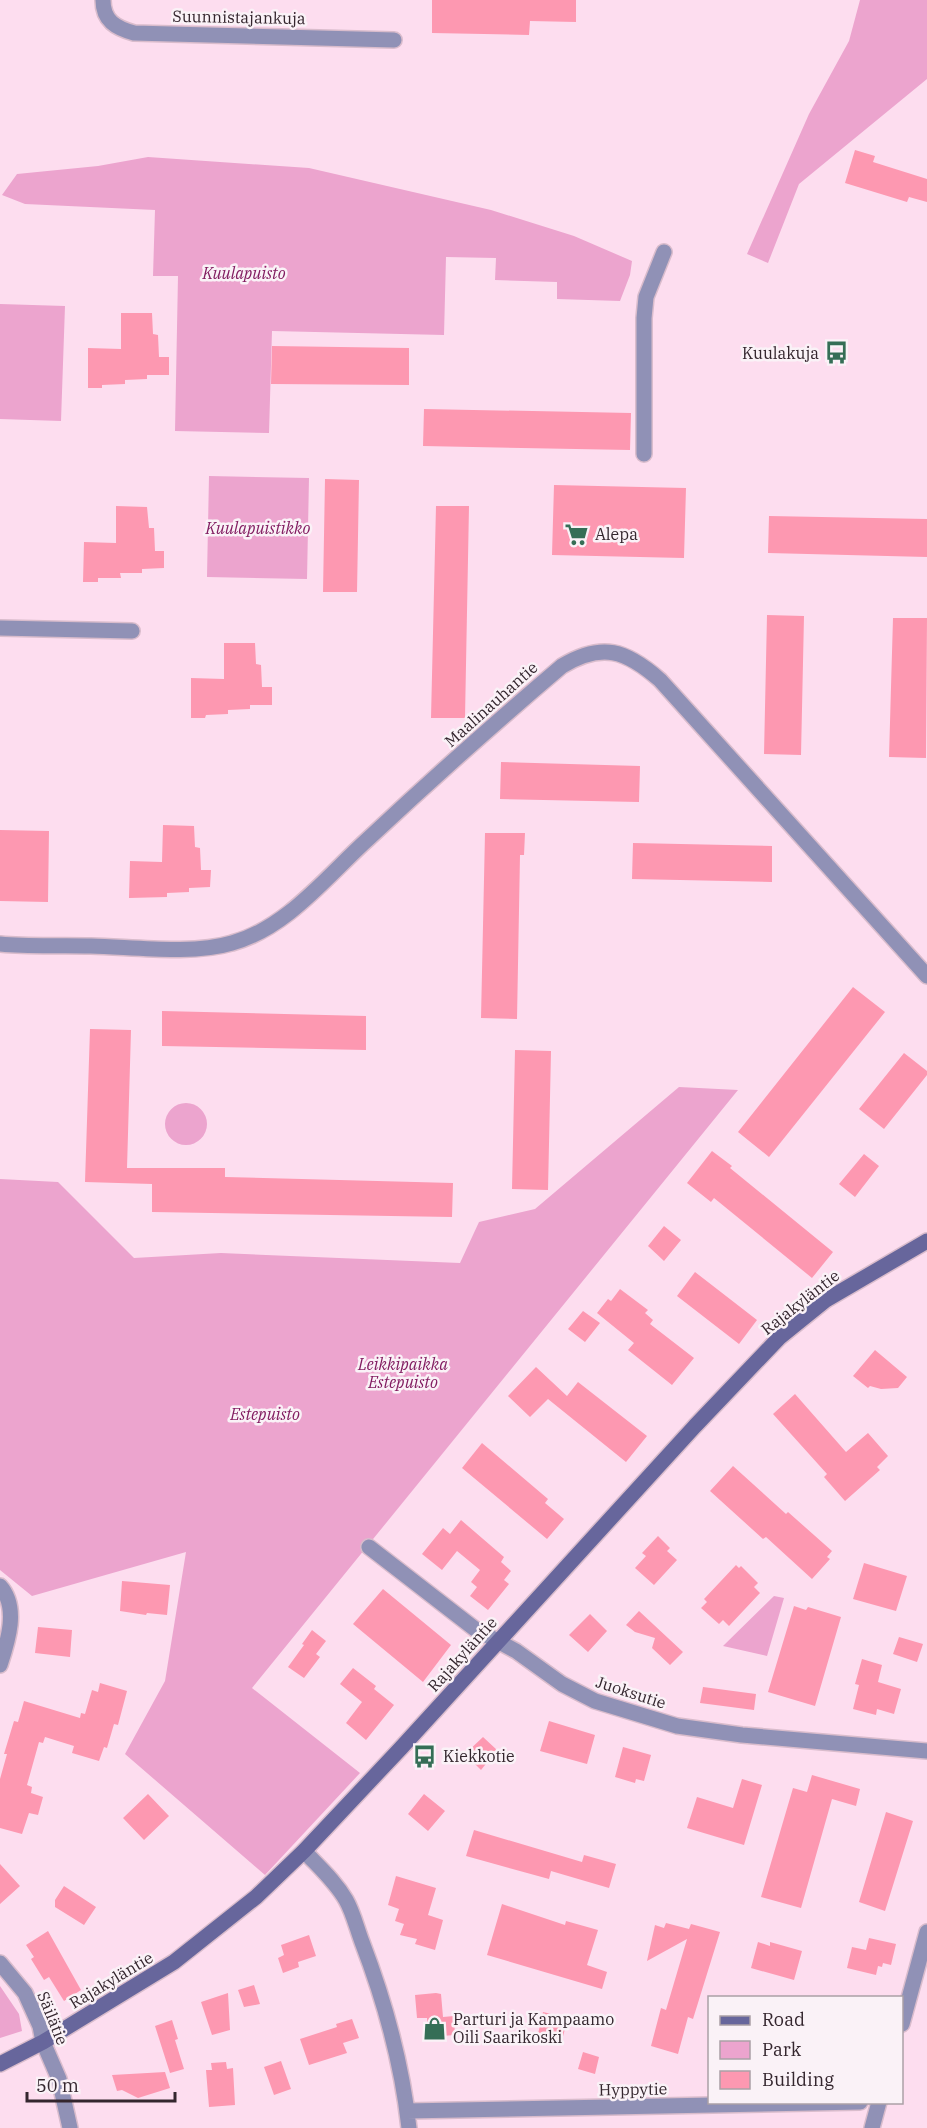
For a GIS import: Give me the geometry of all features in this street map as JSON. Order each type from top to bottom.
[{"type":"street","name":"Suunnistajankuja","points":[[103,0],[105,14],[111,22],[135,33],[394,40]]},
{"type":"street","points":[[644,454],[646,297],[664,252]]},
{"type":"street","points":[[0,628],[132,632]]},
{"type":"street","name":"Maalinauhantie","points":[[0,944],[204,948],[232,943],[256,934],[289,913],[562,666],[574,659],[604,651],[627,656],[660,680],[927,976]]},
{"type":"street","name":"Rajakyläntie","points":[[0,2064],[43,2042],[174,1962],[256,1897],[304,1851],[779,1338],[826,1300],[927,1241]]},
{"type":"street","name":"Juoksutie","points":[[369,1547],[475,1629],[516,1651],[562,1684],[595,1701],[677,1726],[742,1735],[927,1751]]},
{"type":"street","points":[[0,1586],[8,1595],[11,1615],[0,1665]]},
{"type":"street","points":[[304,1851],[327,1874],[346,1901],[382,1998],[396,2048],[409,2128]]},
{"type":"street","points":[[903,2020],[927,1932]]},
{"type":"street","name":"Säilätie","points":[[0,1963],[25,1993],[40,2026],[43,2042],[59,2079],[70,2128]]},
{"type":"street","name":"Hyppytie","points":[[407,2111],[803,2104]]},
{"type":"street","points":[[872,2128],[879,2104]]},
{"type":"green space","points":[[860,0],[927,0],[927,79],[799,184],[768,263],[747,254],[809,114],[849,41]]},
{"type":"green space","name":"Kuulapuisto","points":[[148,157],[309,168],[491,210],[574,236],[632,261],[630,275],[620,301],[557,299],[557,282],[495,280],[496,258],[446,257],[444,335],[272,331],[269,433],[175,431],[178,276],[153,276],[155,210],[25,204],[2,195],[17,174],[98,166]]},
{"type":"green space","points":[[0,304],[65,306],[61,421],[0,419]]},
{"type":"green space","name":"Kuulapuistikko","points":[[209,476],[309,478],[307,579],[207,577]]},
{"type":"green space","name":"Estepuisto","points":[[679,1087],[738,1090],[252,1688],[360,1773],[265,1875],[125,1754],[165,1681],[186,1552],[32,1596],[0,1570],[0,1179],[58,1182],[134,1258],[221,1253],[460,1263],[479,1222],[535,1209]]},
{"type":"green space","points":[[186,1103],[194,1104],[201,1109],[206,1116],[206,1132],[201,1139],[194,1144],[186,1145],[178,1144],[171,1139],[166,1132],[165,1124],[166,1116],[171,1109],[178,1104]]},
{"type":"green space","points":[[774,1596],[784,1598],[767,1656],[723,1646]]},
{"type":"green space","points":[[0,1986],[19,2014],[22,2031],[0,2038]]},
{"type":"building","points":[[432,0],[576,0],[576,22],[530,21],[529,35],[432,33]]},
{"type":"building","points":[[855,150],[875,156],[873,162],[927,179],[927,202],[909,197],[907,202],[845,183]]},
{"type":"building","points":[[121,313],[152,313],[153,334],[158,335],[159,357],[169,357],[169,375],[147,375],[147,379],[125,380],[125,384],[88,388],[88,348],[121,349]]},
{"type":"building","points":[[272,346],[409,348],[409,385],[271,384]]},
{"type":"building","points":[[424,409],[631,413],[630,450],[423,446]]},
{"type":"building","points":[[325,479],[359,480],[357,592],[323,592]]},
{"type":"building","points":[[554,485],[686,488],[684,558],[552,555]]},
{"type":"building","points":[[116,506],[147,507],[149,528],[154,528],[155,551],[164,551],[164,568],[142,569],[142,573],[120,573],[121,578],[98,578],[98,582],[83,582],[84,542],[116,543]]},
{"type":"building","points":[[436,506],[469,506],[465,718],[431,718]]},
{"type":"building","points":[[769,516],[927,519],[927,557],[768,553]]},
{"type":"building","points":[[767,615],[804,616],[801,755],[764,754]]},
{"type":"building","points":[[893,618],[927,618],[926,758],[889,757]]},
{"type":"building","points":[[224,643],[255,643],[256,664],[261,665],[262,687],[272,687],[272,705],[250,705],[250,709],[228,710],[228,714],[191,718],[191,678],[224,679]]},
{"type":"building","points":[[501,762],[640,766],[639,802],[500,799]]},
{"type":"building","points":[[163,825],[194,826],[195,847],[200,848],[201,870],[211,870],[210,887],[189,888],[189,892],[167,893],[167,897],[129,898],[130,861],[162,862]]},
{"type":"building","points":[[0,830],[49,831],[48,902],[0,901]]},
{"type":"building","points":[[485,833],[525,833],[524,855],[520,855],[517,1019],[481,1018]]},
{"type":"building","points":[[633,843],[772,846],[772,882],[632,879]]},
{"type":"building","points":[[853,987],[885,1012],[769,1157],[738,1132]]},
{"type":"building","points":[[162,1011],[366,1016],[366,1050],[162,1046]]},
{"type":"building","points":[[90,1029],[131,1030],[127,1168],[225,1168],[225,1177],[453,1183],[452,1217],[152,1212],[152,1184],[85,1182]]},
{"type":"building","points":[[515,1050],[551,1051],[548,1190],[512,1189]]},
{"type":"building","points":[[904,1053],[927,1071],[927,1075],[884,1129],[859,1109]]},
{"type":"building","points":[[712,1151],[833,1252],[812,1278],[714,1198],[711,1202],[687,1183]]},
{"type":"building","points":[[864,1154],[879,1166],[855,1197],[839,1184]]},
{"type":"building","points":[[664,1226],[681,1240],[664,1261],[648,1246]]},
{"type":"building","points":[[695,1272],[757,1320],[739,1344],[677,1296]]},
{"type":"building","points":[[620,1289],[648,1310],[645,1313],[653,1320],[650,1324],[694,1358],[672,1385],[628,1350],[634,1343],[597,1313],[608,1299],[611,1301]]},
{"type":"building","points":[[583,1311],[600,1323],[585,1342],[568,1329]]},
{"type":"building","points":[[875,1350],[907,1377],[898,1388],[881,1389],[870,1386],[868,1388],[853,1376]]},
{"type":"building","points":[[536,1367],[567,1396],[578,1382],[647,1436],[626,1462],[548,1399],[530,1417],[508,1396]]},
{"type":"building","points":[[795,1394],[846,1452],[868,1433],[888,1456],[877,1467],[880,1470],[845,1501],[824,1477],[827,1474],[773,1414]]},
{"type":"building","points":[[482,1443],[548,1499],[545,1503],[564,1519],[547,1539],[462,1468]]},
{"type":"building","points":[[733,1466],[786,1514],[788,1512],[832,1551],[827,1557],[830,1559],[812,1579],[710,1491]]},
{"type":"building","points":[[461,1520],[504,1557],[501,1562],[511,1571],[504,1580],[509,1584],[488,1610],[470,1596],[477,1587],[471,1582],[480,1570],[457,1551],[442,1570],[422,1554],[443,1528],[450,1534]]},
{"type":"building","points":[[658,1536],[670,1548],[667,1551],[677,1560],[654,1585],[635,1568],[646,1556],[642,1553]]},
{"type":"building","points":[[864,1563],[907,1576],[896,1611],[853,1599]]},
{"type":"building","points":[[736,1565],[739,1568],[741,1566],[758,1583],[754,1587],[760,1593],[729,1626],[723,1620],[719,1624],[701,1608],[707,1602],[704,1599]]},
{"type":"building","points":[[122,1581],[170,1585],[167,1615],[120,1611]]},
{"type":"building","points":[[383,1589],[451,1645],[423,1682],[353,1624]]},
{"type":"building","points":[[794,1606],[806,1610],[808,1607],[841,1617],[815,1706],[768,1692]]},
{"type":"building","points":[[639,1611],[683,1652],[670,1665],[652,1648],[655,1638],[635,1632],[626,1625]]},
{"type":"building","points":[[590,1614],[607,1631],[588,1652],[569,1635]]},
{"type":"building","points":[[38,1627],[72,1630],[70,1657],[35,1653]]},
{"type":"building","points":[[312,1630],[326,1641],[316,1654],[320,1657],[304,1678],[288,1667]]},
{"type":"building","points":[[899,1637],[923,1644],[917,1662],[893,1654]]},
{"type":"building","points":[[862,1659],[882,1665],[878,1682],[901,1689],[894,1714],[877,1709],[876,1715],[853,1709],[859,1685],[855,1684]]},
{"type":"building","points":[[353,1668],[376,1686],[374,1689],[394,1705],[366,1740],[346,1723],[362,1702],[340,1684]]},
{"type":"building","points":[[100,1683],[127,1691],[118,1725],[114,1724],[107,1748],[104,1747],[99,1761],[72,1753],[74,1746],[45,1737],[43,1743],[39,1742],[27,1785],[32,1787],[31,1793],[43,1797],[38,1815],[29,1813],[22,1834],[0,1828],[0,1779],[7,1754],[4,1754],[14,1721],[18,1722],[24,1701],[80,1718],[81,1713],[85,1714],[92,1690],[98,1692]]},
{"type":"building","points":[[703,1687],[756,1694],[754,1710],[700,1703]]},
{"type":"building","points":[[549,1721],[595,1735],[587,1764],[540,1751]]},
{"type":"building","points":[[483,1737],[497,1750],[481,1770],[465,1754]]},
{"type":"building","points":[[623,1747],[651,1755],[644,1781],[636,1779],[635,1783],[615,1777]]},
{"type":"building","points":[[812,1775],[860,1789],[856,1806],[832,1799],[801,1908],[761,1897],[793,1788],[807,1792]]},
{"type":"building","points":[[742,1779],[762,1785],[744,1845],[687,1828],[697,1797],[733,1808]]},
{"type":"building","points":[[148,1794],[169,1816],[144,1840],[123,1818]]},
{"type":"building","points":[[424,1794],[445,1811],[428,1831],[408,1814]]},
{"type":"building","points":[[886,1812],[913,1821],[885,1911],[859,1902]]},
{"type":"building","points":[[474,1830],[582,1862],[584,1855],[616,1864],[609,1888],[551,1871],[549,1879],[466,1856]]},
{"type":"building","points":[[0,1864],[20,1886],[0,1904]]},
{"type":"building","points":[[396,1876],[436,1888],[428,1915],[443,1920],[435,1950],[415,1944],[417,1939],[400,1935],[404,1924],[395,1921],[399,1909],[388,1905]]},
{"type":"building","points":[[64,1886],[96,1907],[84,1925],[55,1907],[55,1900]]},
{"type":"building","points":[[502,1904],[565,1925],[566,1921],[598,1930],[587,1965],[607,1972],[602,1989],[487,1955]]},
{"type":"building","points":[[666,1923],[689,1929],[691,1924],[720,1932],[693,2019],[688,2017],[678,2054],[651,2046],[661,2008],[666,2010],[687,1939],[647,1961],[655,1925],[664,1928]]},
{"type":"building","points":[[48,1931],[81,1990],[64,2001],[49,1977],[44,1980],[31,1959],[34,1957],[26,1945]]},
{"type":"building","points":[[309,1935],[316,1956],[298,1962],[299,1967],[283,1973],[278,1958],[284,1955],[281,1945]]},
{"type":"building","points":[[869,1938],[896,1944],[891,1965],[883,1963],[882,1967],[878,1966],[876,1975],[847,1968],[852,1947],[866,1950]]},
{"type":"building","points":[[758,1942],[770,1946],[770,1942],[802,1951],[794,1980],[751,1968]]},
{"type":"building","points":[[254,1985],[260,2004],[244,2007],[238,1990]]},
{"type":"building","points":[[228,1993],[230,2030],[212,2035],[201,2002]]},
{"type":"building","points":[[441,1994],[443,2017],[454,2016],[455,2035],[428,2037],[427,2018],[417,2018],[415,1995]]},
{"type":"building","points":[[543,2012],[568,2018],[562,2040],[538,2034]]},
{"type":"building","points":[[352,2019],[359,2038],[343,2043],[347,2053],[309,2065],[300,2039],[337,2027],[336,2024]]},
{"type":"building","points":[[172,2020],[178,2039],[175,2040],[184,2069],[170,2073],[155,2026]]},
{"type":"building","points":[[583,2052],[599,2057],[595,2074],[578,2069]]},
{"type":"building","points":[[281,2061],[291,2089],[274,2095],[264,2067]]},
{"type":"building","points":[[226,2062],[227,2069],[233,2068],[235,2105],[209,2107],[206,2070],[212,2070],[211,2063]]},
{"type":"building","points":[[165,2072],[170,2088],[138,2098],[122,2090],[117,2091],[112,2075]]},
{"type":"place","name":"Kuulakuja","points":[[837,353]]},
{"type":"place","name":"Alepa","points":[[577,534]]},
{"type":"place","name":"Kiekkotie","points":[[425,1756]]},
{"type":"place","name":"Parturi ja Kampaamo Oili Saarikoski","points":[[435,2028]]},
{"type":"park label","name":"Leikkipaikka Estepuisto","points":[[403,1373]]}]
